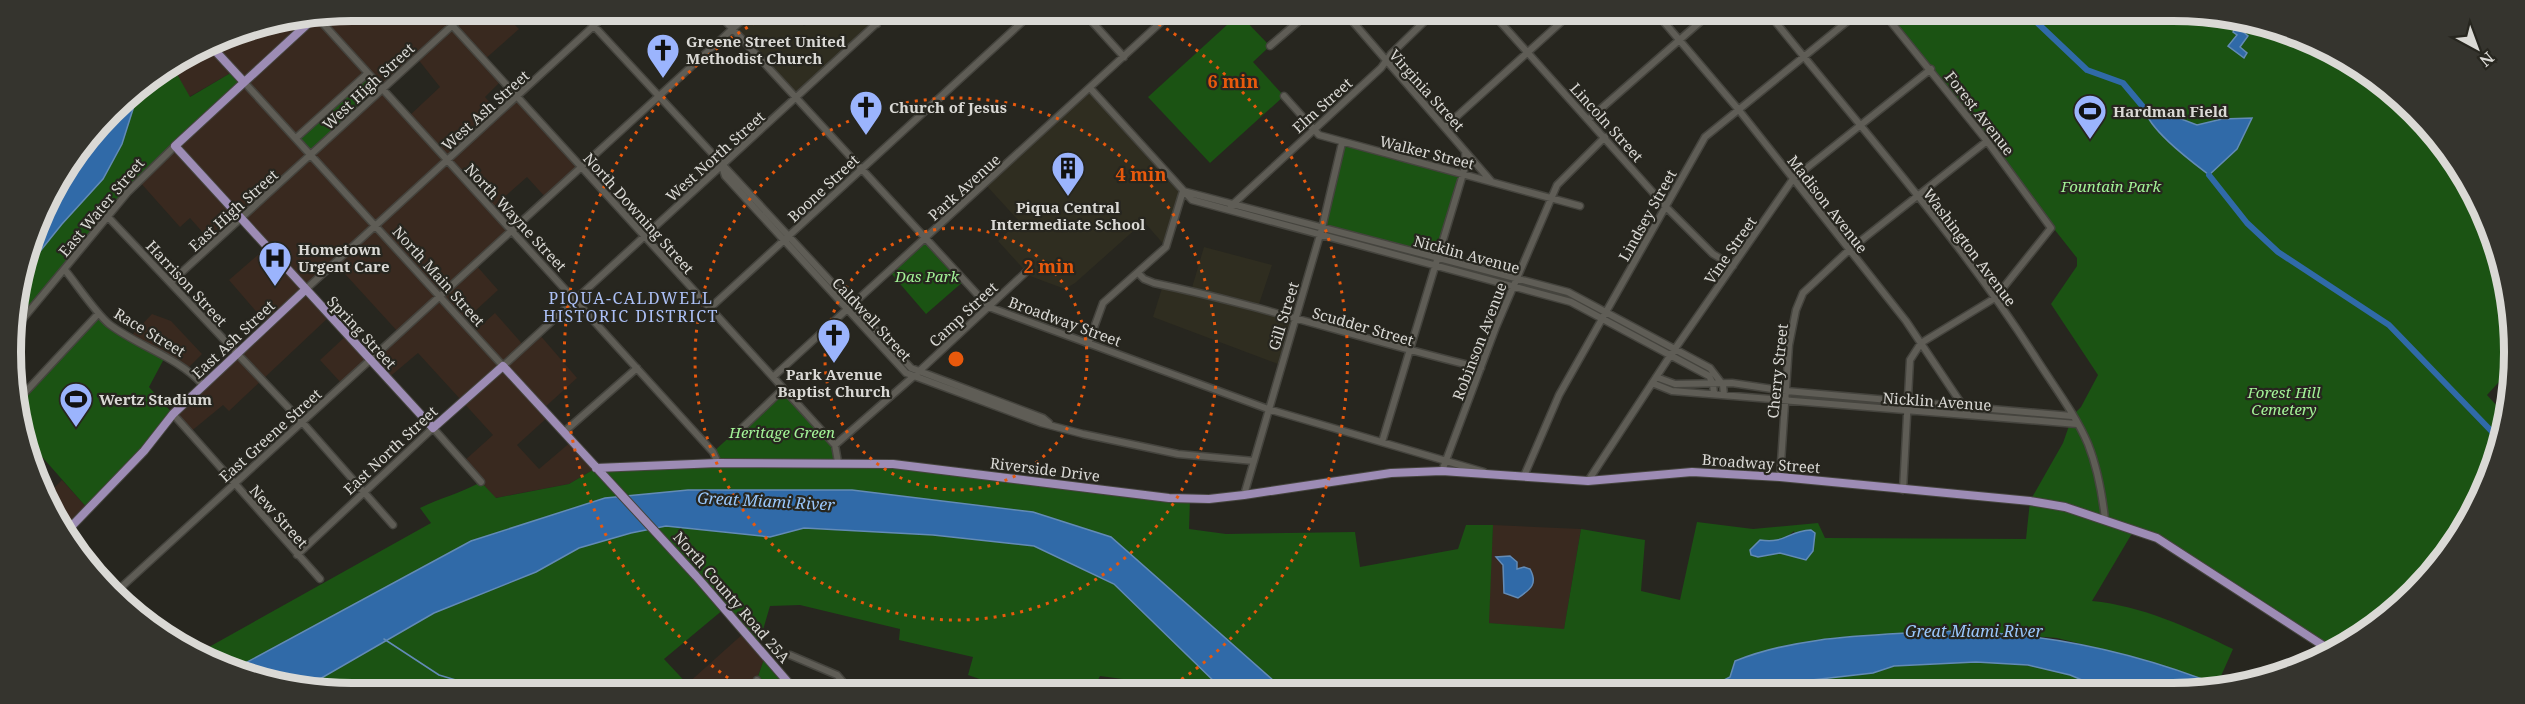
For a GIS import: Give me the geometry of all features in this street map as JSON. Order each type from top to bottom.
[{"type":"main road","name":"East Water Street","points":[[175,146],[309,24]]},
{"type":"main road","name":"North Main Street","points":[[215,51],[244,82]]},
{"type":"main road","name":"Spring Street","points":[[175,146],[433,428]]},
{"type":"main road","name":"East Ash Street","points":[[71,527],[144,451],[172,414],[305,290]]},
{"type":"main road","name":"North Main Street","points":[[503,366],[650,525]]},
{"type":"main road","name":"East North Street","points":[[433,428],[503,366]]},
{"type":"main road","name":"Riverside Drive","points":[[597,468],[718,463],[893,464],[1169,498],[1209,499],[1360,477],[1443,471],[1489,474]]},
{"type":"main road","name":"Broadway Street","points":[[1489,474],[1588,481],[1681,472],[1780,477],[2030,501],[2065,507],[2157,538],[2324,646]]},
{"type":"main road","name":"North County Road 25A","points":[[650,525],[789,683]]},
{"type":"street","name":"North Downing Street","points":[[448,21],[835,445]]},
{"type":"street","name":"West High Street","points":[[312,155],[457,21]]},
{"type":"street","name":"Caldwell Street","points":[[589,21],[722,166],[725,176],[917,374],[1041,423],[1083,434],[1208,459],[1254,461]]},
{"type":"street","name":"West Ash Street","points":[[375,226],[599,21]]},
{"type":"street","name":"Broadway Street","points":[[725,21],[989,307],[1268,409],[1446,459],[1489,474]]},
{"type":"street","name":"East Greene Street","points":[[120,588],[741,21]]},
{"type":"street","name":"West North Street","points":[[503,366],[880,21]]},
{"type":"street","name":"Boone Street","points":[[710,308],[1023,21]]},
{"type":"street","points":[[1091,21],[1124,57]]},
{"type":"street","name":"Park Avenue","points":[[773,377],[1163,21]]},
{"type":"street","points":[[1270,46],[1298,21]]},
{"type":"street","name":"Virginia Street","points":[[1352,21],[1492,181]]},
{"type":"street","name":"Elm Street","points":[[1229,212],[1232,203],[1381,68],[1385,61],[1425,21]]},
{"type":"street","name":"Lincoln Street","points":[[1499,21],[1665,206],[1713,254],[1733,266]]},
{"type":"street","points":[[1445,127],[1562,21]]},
{"type":"street","name":"Madison Avenue","points":[[1663,21],[1738,109],[1849,250],[1921,343],[1970,415]]},
{"type":"street","points":[[1588,120],[1677,39],[1700,21]]},
{"type":"street","name":"Washington Avenue","points":[[1775,21],[1863,126],[1973,265],[1995,298],[2087,443],[2099,478],[2105,519]]},
{"type":"street","name":"Lindsey Street","points":[[1524,476],[1559,395],[1705,137],[1848,21]]},
{"type":"street","name":"Forest Avenue","points":[[1890,21],[1987,141],[2051,228],[1995,298]]},
{"type":"street","name":"North Wayne Street","points":[[321,23],[576,299],[713,452],[718,463]]},
{"type":"street","name":"Vine Street","points":[[1588,481],[1670,356],[1793,179],[1863,126],[1930,69]]},
{"type":"street","points":[[296,138],[368,73]]},
{"type":"street","name":"North Main Street","points":[[244,82],[503,366]]},
{"type":"street","name":"Nicklin Avenue","points":[[1090,88],[1192,200],[1319,237],[1571,302],[1606,315],[1710,368],[1723,385]]},
{"type":"street","name":"Walker Street","points":[[1284,96],[1319,135],[1580,206]]},
{"type":"street","name":"Robinson Avenue","points":[[1443,471],[1480,368],[1552,197],[1565,175],[1605,137]]},
{"type":"street","name":"Cherry Street","points":[[1780,477],[1789,345],[1800,301],[1809,285],[1916,195],[1987,141]]},
{"type":"street","name":"Gill Street","points":[[1244,495],[1322,228],[1342,143]]},
{"type":"street","name":"East Water Street","points":[[23,319],[128,192],[175,146]]},
{"type":"street","points":[[1382,442],[1466,164],[1465,151]]},
{"type":"street","name":"East High Street","points":[[171,282],[312,155]]},
{"type":"street","points":[[1088,344],[1103,303],[1166,247],[1183,191]]},
{"type":"street","name":"Nicklin Avenue","points":[[1183,191],[1568,292],[1670,356],[1709,376],[1713,384]]},
{"type":"street","name":"Harrison Street","points":[[108,217],[302,422],[393,525]]},
{"type":"street","name":"East Ash Street","points":[[305,290],[375,226]]},
{"type":"street","name":"Race Street","points":[[65,270],[95,306],[98,314],[111,325],[180,364],[202,384]]},
{"type":"street","name":"Camp Street","points":[[835,445],[917,374],[1026,272]]},
{"type":"street","name":"Scudder Street","points":[[1138,273],[1144,279],[1154,283],[1237,301],[1410,351],[1480,368]]},
{"type":"street","points":[[1903,490],[1910,360],[1921,343],[1995,298]]},
{"type":"street","points":[[24,394],[98,314]]},
{"type":"street","points":[[564,432],[637,368]]},
{"type":"street","name":"Nicklin Avenue","points":[[1654,380],[1675,384],[1745,385],[1786,392],[2072,416]]},
{"type":"street","name":"Nicklin Avenue","points":[[1654,380],[1672,391],[2077,424]]},
{"type":"street","points":[[1713,384],[1714,394]]},
{"type":"street","points":[[1723,385],[1724,395]]},
{"type":"street","points":[[739,430],[783,389]]},
{"type":"street","name":"New Street","points":[[172,414],[320,579]]},
{"type":"street","name":"Spring Street","points":[[433,428],[481,482]]},
{"type":"street","name":"East North Street","points":[[297,555],[433,428]]},
{"type":"street","points":[[835,445],[838,462]]},
{"type":"street","points":[[789,655],[837,675],[844,683]]},
{"type":"shaded area","points":[[352,21],[511,21],[519,29],[484,60],[502,80],[485,97],[499,113],[517,97],[581,167],[547,199],[527,177],[492,208],[512,230],[475,264],[498,290],[463,322],[473,333],[495,313],[525,347],[539,334],[577,378],[543,409],[549,416],[517,445],[539,469],[572,441],[596,468],[569,484],[495,498],[463,462],[493,435],[418,353],[387,379],[370,360],[399,333],[335,263],[305,290],[330,316],[229,411],[223,405],[189,433],[173,414],[268,325],[229,280],[267,247],[241,219],[213,244],[190,218],[180,227],[139,181],[234,71],[189,97],[176,72],[225,46],[287,27]],"holes":[[[417,58],[440,87],[408,117],[383,90]]]},
{"type":"shaded area","points":[[741,21],[799,21],[804,26],[810,21],[874,21],[877,24],[796,98],[733,29]]},
{"type":"shaded area","points":[[1090,88],[1183,191],[1166,247],[1146,224],[1139,226],[1075,283],[1065,289],[1030,276],[998,241],[1019,221],[985,184]]},
{"type":"shaded area","points":[[1204,247],[1272,265],[1258,307],[1294,319],[1281,365],[1153,317],[1163,285],[1191,291]]},
{"type":"shaded area","points":[[152,314],[171,321],[202,354],[187,369],[131,336]]},
{"type":"shaded area","points":[[347,335],[370,360],[343,385],[320,360]]},
{"type":"shaded area","points":[[62,480],[88,509],[71,527],[65,518],[51,491]]},
{"type":"shaded area","points":[[1493,525],[1581,529],[1564,630],[1488,623]]},
{"type":"shaded area","points":[[745,632],[765,656],[756,683],[688,683]]},
{"type":"green space","points":[[1231,21],[1246,21],[1270,46],[1253,62],[1284,96],[1210,163],[1148,97]]},
{"type":"green space","points":[[1890,21],[2173,21],[2238,27],[2300,46],[2338,65],[2375,89],[2407,118],[2436,150],[2460,187],[2479,225],[2493,266],[2501,309],[2504,352],[2503,378],[2487,395],[2499,408],[2493,438],[2470,498],[2460,518],[2436,554],[2407,586],[2375,615],[2324,646],[2185,554],[2134,530],[2092,601],[2147,613],[2182,625],[2233,649],[2219,680],[2216,680],[2205,681],[2145,660],[2057,638],[1940,631],[1819,640],[1789,645],[1735,660],[1730,677],[1718,683],[1276,683],[1151,573],[1033,512],[852,490],[688,490],[605,498],[471,541],[243,664],[206,649],[431,523],[420,508],[428,504],[481,482],[496,498],[569,484],[596,468],[718,463],[713,452],[783,389],[835,445],[839,462],[893,464],[1190,499],[1189,529],[1226,534],[1355,532],[1360,567],[1458,549],[1466,525],[1493,525],[1489,623],[1564,629],[1581,529],[1645,540],[1641,591],[1680,600],[1697,522],[1753,529],[1818,523],[1825,538],[2026,539],[2030,501],[2063,443],[2070,423],[2076,424],[2072,416],[2081,407],[2098,375],[2051,304],[2077,266],[2077,258]],"holes":[[[2155,109],[2197,125],[2222,119],[2200,167],[2146,117]],[[1794,531],[1806,560],[1780,553],[1758,557],[1760,540],[1779,540]]]},
{"type":"green space","points":[[234,71],[244,82],[148,171],[23,315],[27,287],[35,258],[103,179],[122,144],[135,102],[176,72],[190,97]]},
{"type":"green space","points":[[368,73],[383,90],[312,155],[296,138]]},
{"type":"green space","points":[[1342,143],[1462,174],[1439,258],[1322,228]]},
{"type":"green space","name":"Das Park","points":[[926,238],[965,280],[926,314],[889,271]]},
{"type":"green space","points":[[98,314],[111,325],[166,355],[149,387],[173,414],[88,509],[36,450],[27,417],[24,394]]},
{"type":"green space","points":[[666,526],[770,537],[804,528],[933,535],[1034,546],[1114,584],[1216,683],[1152,683],[1100,676],[1096,683],[991,683],[968,675],[973,657],[899,640],[900,629],[800,605],[770,606],[758,647],[724,609],[664,659],[686,683],[352,683],[317,681],[434,613],[536,572],[579,548]]},
{"type":"green space","points":[[765,656],[789,683],[756,683]]},
{"type":"green space","points":[[1976,662],[2025,665],[2062,671],[2096,683],[1797,683],[1873,673],[1894,666]]},
{"type":"water","points":[[2237,27],[2248,36],[2240,47],[2247,53],[2244,58],[2228,46],[2237,35],[2233,32]]},
{"type":"water","points":[[135,102],[122,144],[103,179],[35,258],[46,225],[65,186],[89,150]]},
{"type":"water","points":[[2144,108],[2155,109],[2197,125],[2222,119],[2252,118],[2237,149],[2209,175],[2162,135],[2147,117]]},
{"type":"water","name":"Great Miami River","points":[[688,490],[852,490],[1033,512],[1111,537],[1276,683],[1216,683],[1114,584],[1034,546],[933,535],[804,528],[770,537],[666,526],[631,533],[579,548],[536,572],[434,613],[317,681],[287,677],[243,664],[471,541],[605,498]]},
{"type":"water","points":[[1811,530],[1815,533],[1813,551],[1806,560],[1780,553],[1758,557],[1751,555],[1750,550],[1760,540],[1776,540]]},
{"type":"water","points":[[1510,556],[1517,562],[1517,569],[1524,567],[1530,569],[1533,579],[1530,589],[1518,598],[1504,593],[1503,565],[1496,557]]},
{"type":"water","points":[[1940,631],[2049,639],[2156,663],[2206,681],[2089,683],[2070,675],[2028,665],[1976,662],[1894,666],[1873,673],[1797,683],[1718,683],[1730,677],[1735,661],[1760,652],[1810,641]]},
{"type":"waterway","points":[[2035,21],[2087,70],[2123,83],[2144,108]]},
{"type":"waterway","points":[[2209,175],[2247,223],[2278,252],[2389,325],[2494,434]]},
{"type":"waterway","points":[[384,639],[439,675],[466,683]]},
{"type":"place","name":"Greene Street United Methodist Church","points":[[663,79]]},
{"type":"place","name":"Church of Jesus","points":[[866,136]]},
{"type":"place","name":"Hardman Field","points":[[2090,140]]},
{"type":"place","name":"Piqua Central Intermediate School","points":[[1068,197]]},
{"type":"place","name":"Hometown Urgent Care","points":[[275,287]]},
{"type":"place","name":"Park Avenue Baptist Church","points":[[834,364]]},
{"type":"place","name":"Wertz Stadium","points":[[76,428]]},
{"type":"district","name":"PIQUA-CALDWELL HISTORIC DISTRICT","points":[[631,307]]},
{"type":"park label","name":"Fountain Park","points":[[2111,186]]},
{"type":"park label","name":"Forest Hill Cemetery","points":[[2284,400]]},
{"type":"park label","name":"Heritage Green","points":[[782,432]]}]
